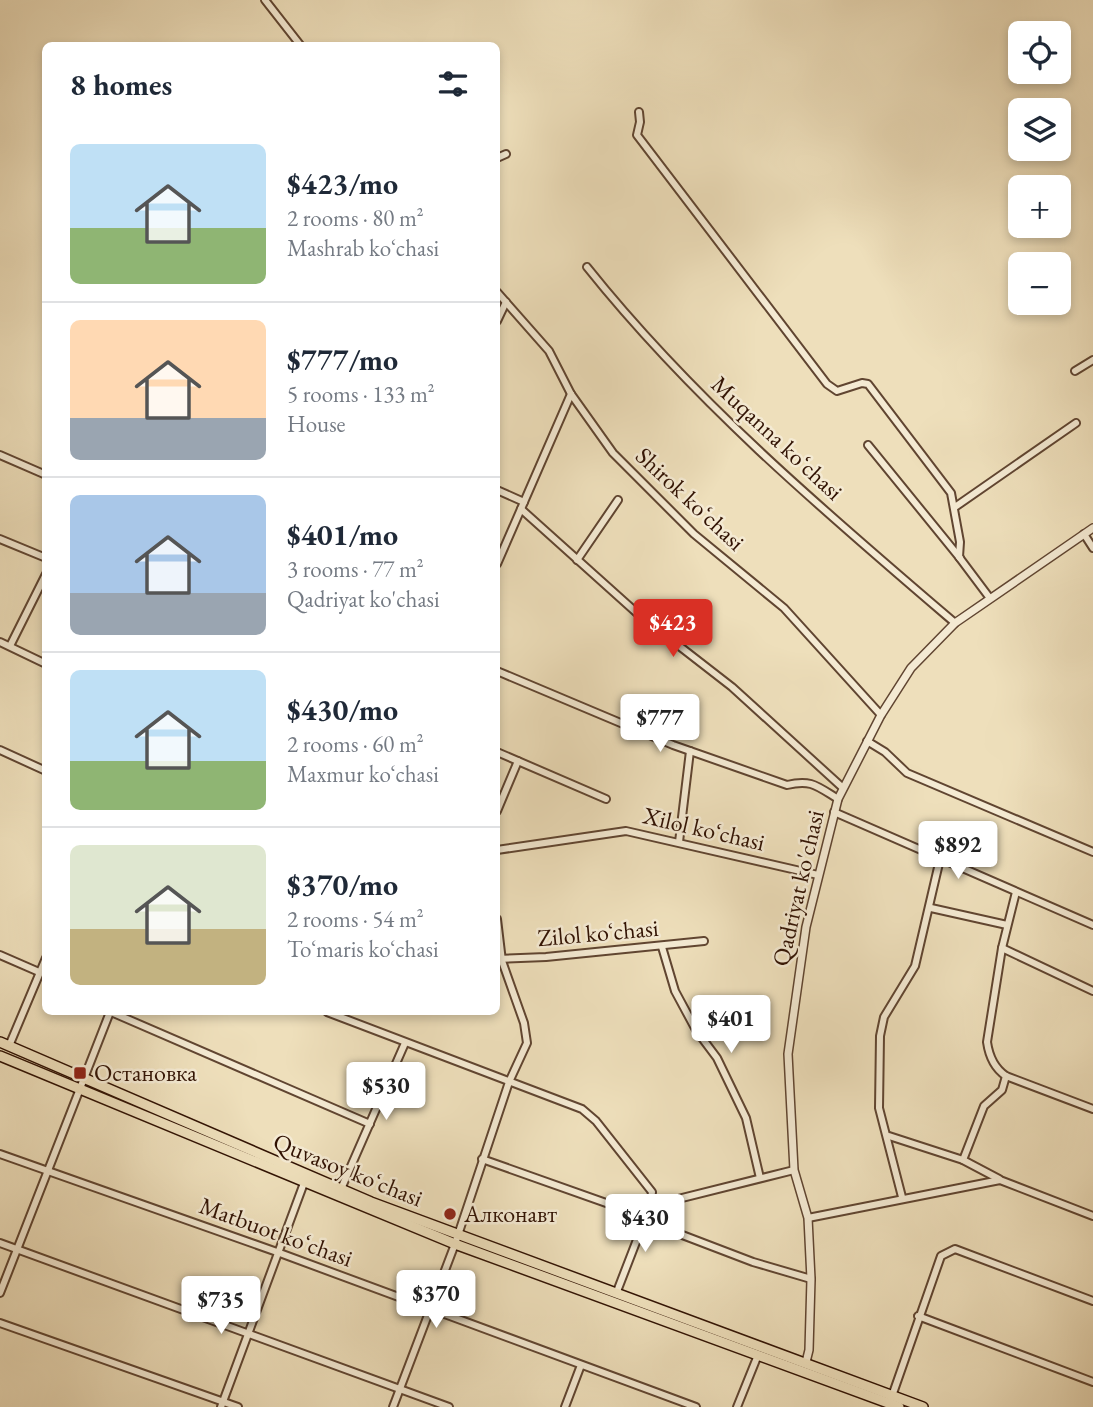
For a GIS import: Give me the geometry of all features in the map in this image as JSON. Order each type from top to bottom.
[{"type":"main road","name":"Quvasoy koʻchasi","points":[[4,1044],[456,1239],[806,1362],[892,1403]]},
{"type":"main road","name":"Quvasoy koʻchasi","points":[[0,1056],[304,1183],[758,1355],[892,1403],[923,1407]]},
{"type":"street","points":[[265,0],[298,42]]},
{"type":"street","points":[[639,112],[637,135],[827,384],[837,391],[862,383],[868,384],[951,493],[961,560]]},
{"type":"street","points":[[500,157],[506,154]]},
{"type":"street","name":"Muqanna koʻchasi","points":[[587,267],[625,314],[739,435],[955,623]]},
{"type":"street","name":"Shirok koʻchasi","points":[[500,295],[549,351],[571,394],[613,453],[694,534],[784,608],[881,715]]},
{"type":"street","points":[[500,315],[506,302]]},
{"type":"street","points":[[1075,371],[1093,360]]},
{"type":"street","points":[[500,557],[571,394]]},
{"type":"street","points":[[955,507],[1076,423]]},
{"type":"street","points":[[867,445],[989,597]]},
{"type":"street","points":[[0,456],[42,473]]},
{"type":"street","points":[[500,492],[523,505],[577,560],[638,614],[732,687],[843,788]]},
{"type":"street","points":[[577,560],[618,500]]},
{"type":"street","name":"Qadriyat ko'chasi","points":[[806,1362],[810,1350],[811,1279],[808,1218],[794,1170],[788,1054],[795,989],[818,875],[838,799],[881,715],[911,668],[955,623],[989,597],[1093,528]]},
{"type":"street","points":[[1084,534],[1093,548]]},
{"type":"street","points":[[0,539],[42,556]]},
{"type":"street","points":[[10,646],[42,582]]},
{"type":"street","points":[[0,642],[42,662]]},
{"type":"street","points":[[500,672],[690,751],[787,785],[803,781],[814,784],[838,799]]},
{"type":"street","points":[[867,741],[885,752],[907,773],[1093,852]]},
{"type":"street","points":[[0,750],[42,769]]},
{"type":"street","points":[[679,842],[690,751]]},
{"type":"street","points":[[500,753],[606,799]]},
{"type":"street","points":[[500,804],[518,761]]},
{"type":"street","points":[[834,812],[1093,925]]},
{"type":"street","name":"Xilol koʻchasi","points":[[500,850],[626,831],[818,875]]},
{"type":"street","points":[[902,1197],[878,1096],[882,1025],[915,966],[931,908],[940,859]]},
{"type":"street","points":[[1016,892],[1002,948],[987,1042],[994,1064],[1006,1076],[1093,1109]]},
{"type":"street","points":[[931,908],[1007,925]]},
{"type":"street","name":"Zilol koʻchasi","points":[[500,960],[704,941]]},
{"type":"street","points":[[662,947],[675,991],[696,1030],[717,1058],[746,1118],[760,1178]]},
{"type":"street","points":[[1002,948],[1093,991]]},
{"type":"street","points":[[0,955],[39,972]]},
{"type":"street","points":[[393,1407],[456,1239],[509,1082],[527,1043],[524,1023],[500,963]]},
{"type":"street","points":[[4,1044],[42,966]]},
{"type":"street","points":[[0,1293],[82,1077],[110,1015]]},
{"type":"street","points":[[118,1015],[370,1124]]},
{"type":"street","points":[[334,1015],[582,1109],[596,1121],[652,1192],[650,1206],[613,1293]]},
{"type":"street","points":[[344,1191],[405,1044]]},
{"type":"street","points":[[962,1160],[984,1106],[1002,1090],[1006,1076]]},
{"type":"street","points":[[889,1136],[962,1160],[1000,1180],[1093,1216]]},
{"type":"street","name":"Matbuot koʻchasi","points":[[0,1154],[277,1252],[696,1407]]},
{"type":"street","points":[[482,1159],[640,1215],[643,1220],[753,1262],[811,1279]]},
{"type":"street","points":[[650,1206],[794,1170]]},
{"type":"street","points":[[808,1218],[902,1197],[1000,1180]]},
{"type":"street","points":[[222,1404],[304,1183]]},
{"type":"street","points":[[0,1243],[449,1407]]},
{"type":"street","points":[[892,1403],[918,1316],[941,1256],[950,1249],[1093,1301]]},
{"type":"street","points":[[918,1316],[1093,1382]]},
{"type":"street","points":[[0,1323],[222,1404],[238,1407]]},
{"type":"street","points":[[737,1407],[758,1355]]},
{"type":"street","points":[[565,1407],[581,1365]]},
{"type":"place","name":"Остановка","points":[[80,1073]]},
{"type":"place","name":"Алконавт","points":[[450,1214]]}]
